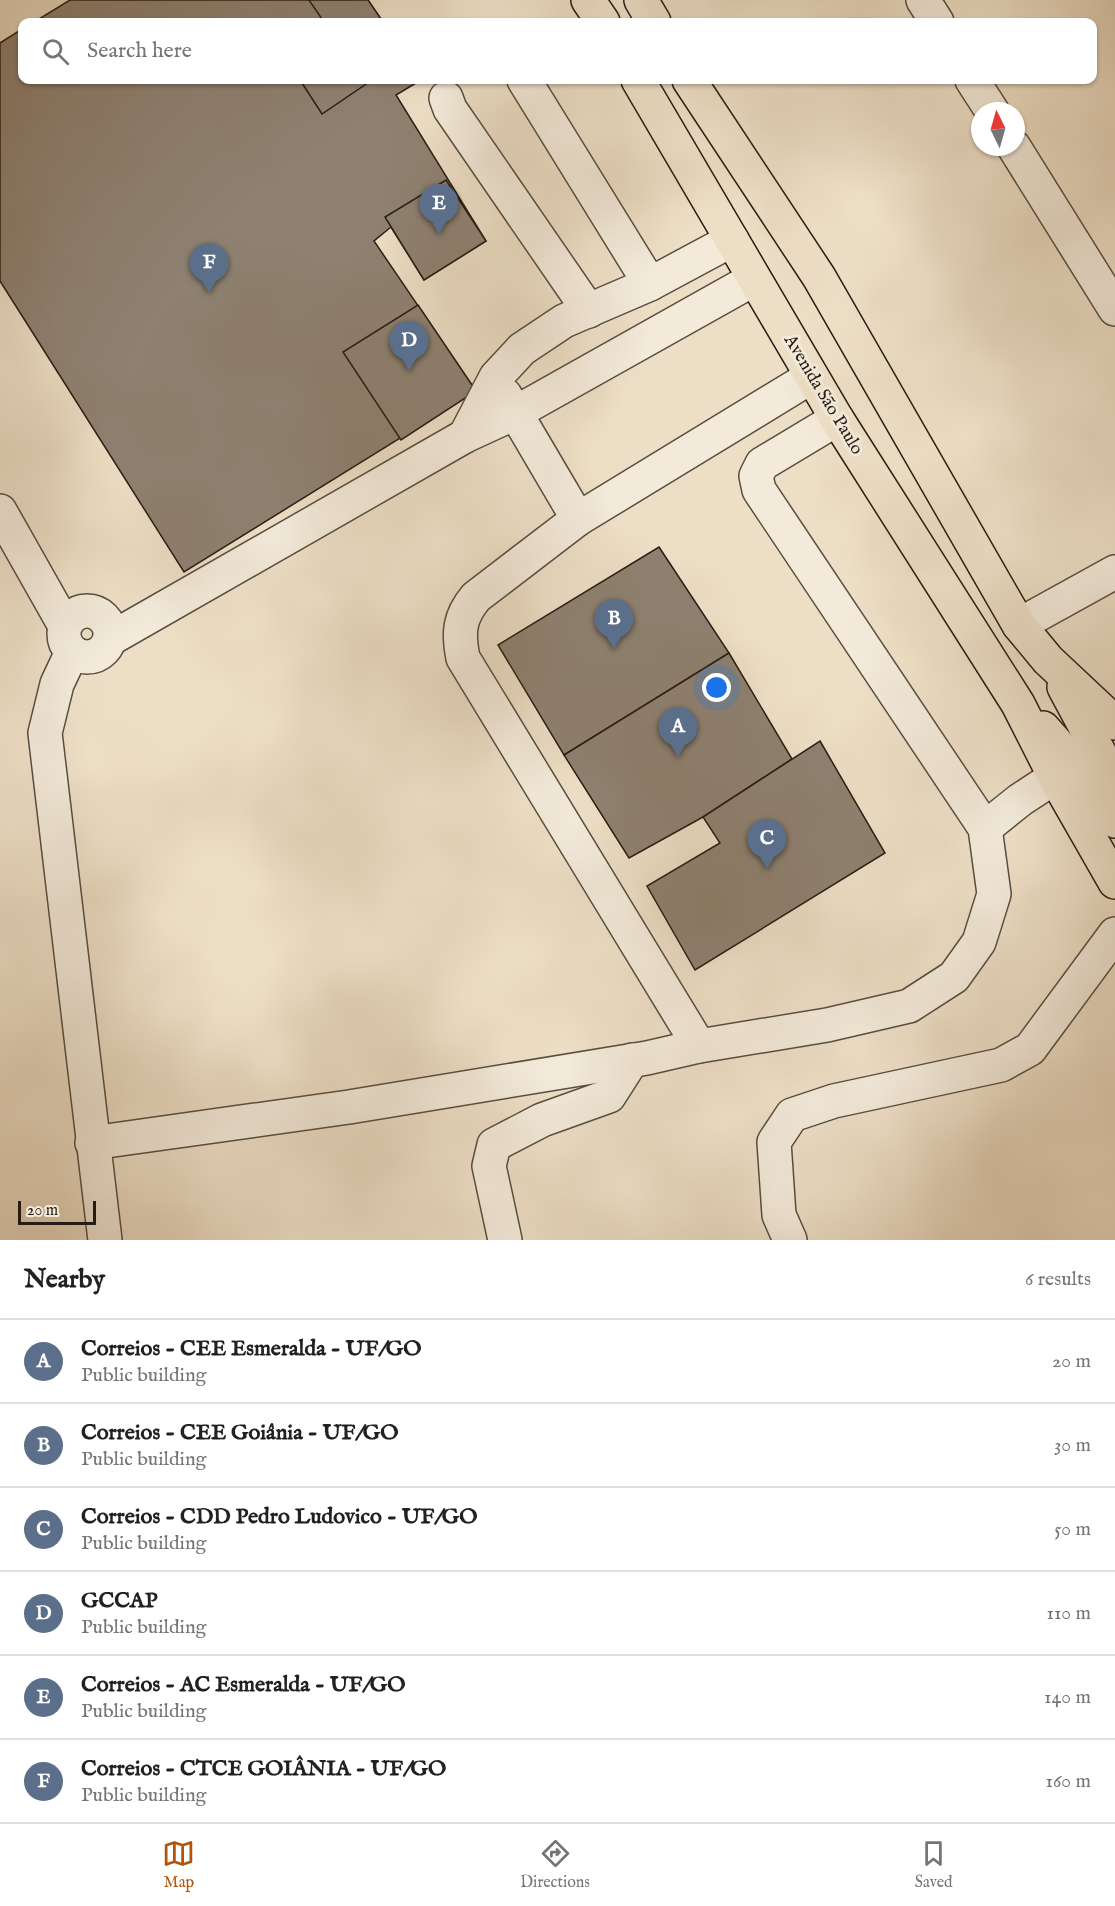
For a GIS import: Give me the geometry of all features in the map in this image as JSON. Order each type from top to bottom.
[{"type":"main road","points":[[588,0],[600,18]]},
{"type":"main road","points":[[641,0],[652,18]]},
{"type":"main road","name":"Avenida São Paulo","points":[[640,84],[811,377],[1018,704],[1055,777],[1115,882]]},
{"type":"main road","points":[[692,84],[819,277],[1019,625],[1048,660],[1115,723]]},
{"type":"main road","points":[[1048,660],[1115,782]]},
{"type":"main road","name":"Avenida São Paulo","points":[[1018,704],[1058,742],[1115,821]]},
{"type":"street","points":[[923,0],[934,18]]},
{"type":"street","points":[[526,84],[650,284]]},
{"type":"street","points":[[975,84],[986,102]]},
{"type":"street","points":[[446,98],[450,109],[589,311]]},
{"type":"street","points":[[1020,156],[1110,291]]},
{"type":"street","points":[[465,436],[496,377],[522,349],[564,321],[650,284],[732,240]]},
{"type":"street","points":[[0,511],[68,639],[91,657],[103,651],[110,639],[465,436],[515,413],[754,279]]},
{"type":"street","points":[[496,377],[578,519]]},
{"type":"street","points":[[699,1046],[463,658],[459,640],[460,623],[467,607],[476,597],[578,519],[811,377]]},
{"type":"street","points":[[92,1143],[349,1107],[827,1025],[909,1006],[954,977],[979,942],[994,894],[985,828],[759,490],[756,476],[762,464],[837,419]]},
{"type":"street","points":[[1019,625],[1115,572]]},
{"type":"street","points":[[68,639],[45,733],[105,1240]]},
{"type":"street","points":[[985,828],[1020,800],[1055,777]]},
{"type":"street","points":[[790,1240],[779,1215],[774,1142],[792,1116],[834,1101],[1001,1065],[1030,1049],[1115,934]]},
{"type":"street","points":[[505,1240],[489,1166],[494,1145],[542,1120],[609,1096],[632,1060]]},
{"type":"building","points":[[70,0],[368,0],[380,18],[41,18]]},
{"type":"building","points":[[309,0],[368,0],[380,18],[321,18]]},
{"type":"building","points":[[18,32],[18,84],[414,84],[396,95],[486,241],[424,280],[391,227],[374,241],[476,391],[184,572],[0,281],[0,43]]},
{"type":"building","points":[[303,84],[366,84],[322,114]]},
{"type":"building","points":[[446,180],[486,241],[424,280],[385,217]]},
{"type":"building","points":[[418,305],[476,391],[401,440],[343,352]]},
{"type":"building","points":[[659,547],[729,653],[564,755],[498,645]]},
{"type":"building","points":[[729,653],[792,759],[703,817],[629,858],[564,755]]},
{"type":"building","points":[[820,741],[885,853],[695,970],[647,886],[720,843],[703,817]]},
{"type":"place","name":"Correios - AC Esmeralda - UF/GO","points":[[439,234]]},
{"type":"place","name":"Correios - CTCE GOIÂNIA - UF/GO","points":[[209,293]]},
{"type":"place","name":"GCCAP","points":[[409,371]]},
{"type":"place","name":"Correios - CEE Goiânia - UF/GO","points":[[614,649]]},
{"type":"place","name":"Correios - CEE Esmeralda - UF/GO","points":[[678,757]]},
{"type":"place","name":"Correios - CDD Pedro Ludovico - UF/GO","points":[[767,869]]}]
